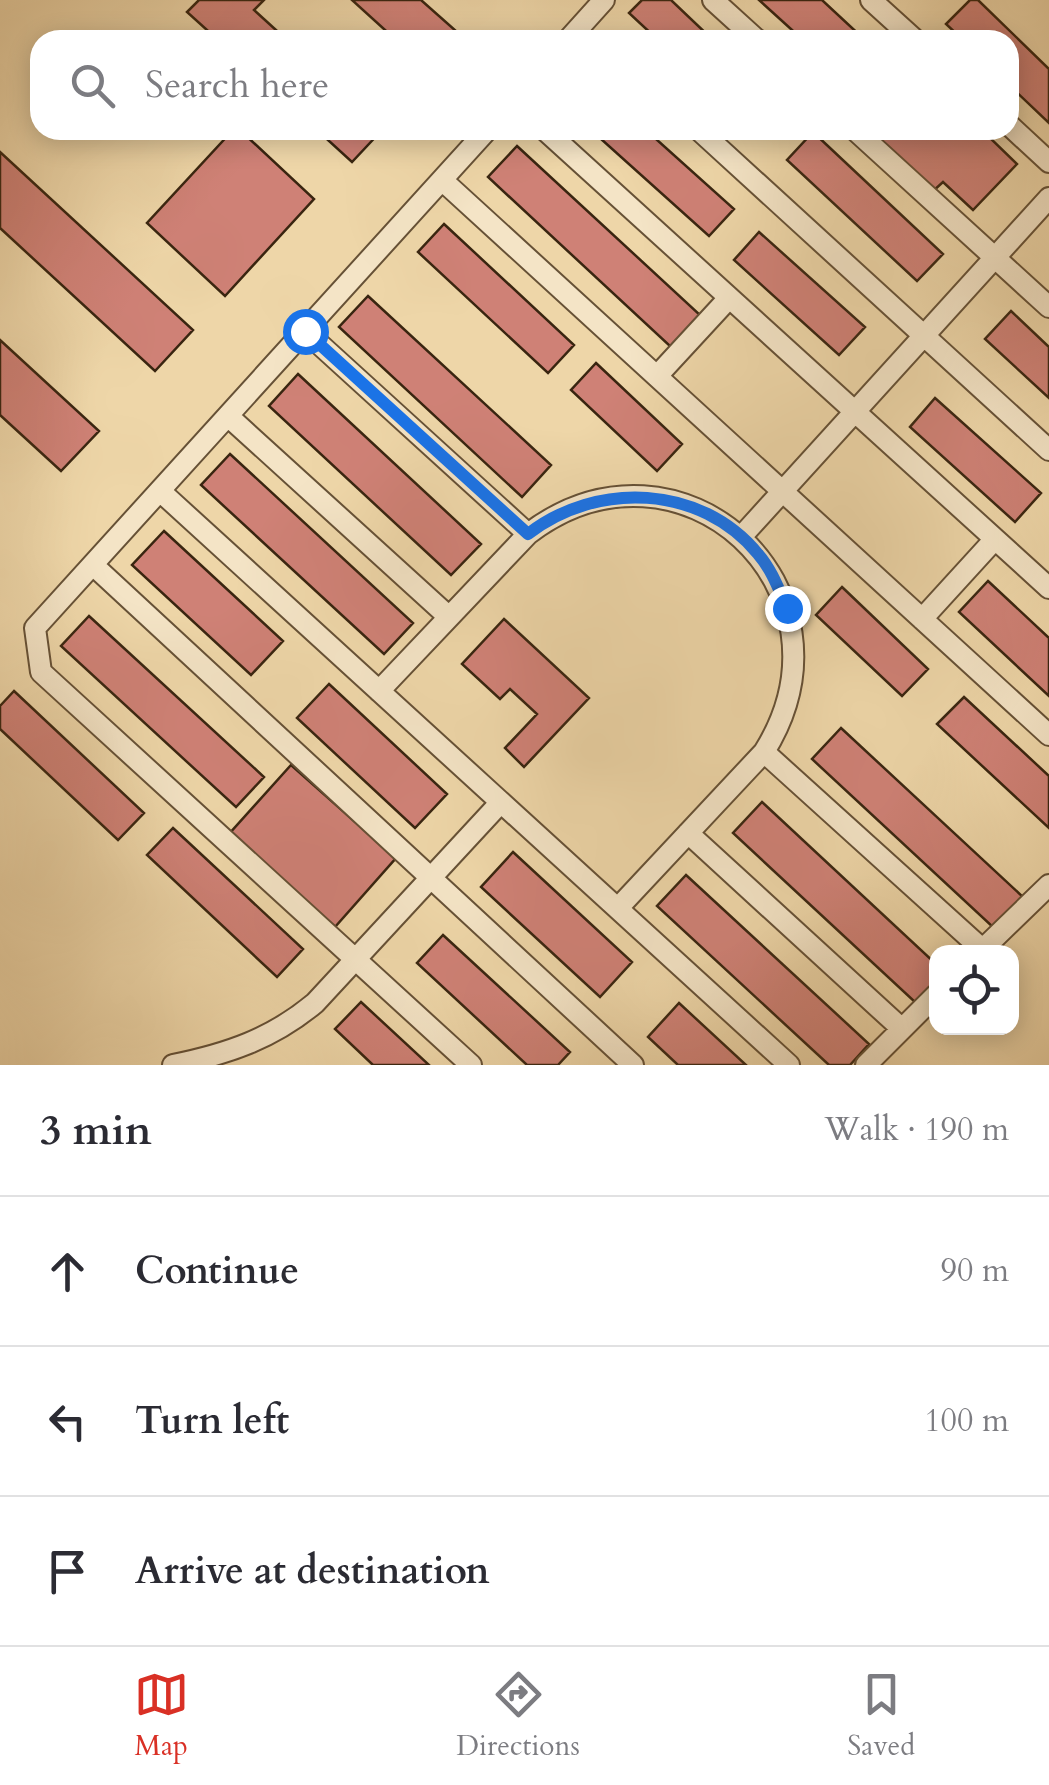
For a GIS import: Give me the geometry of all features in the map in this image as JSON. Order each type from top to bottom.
[{"type":"street","points":[[577,30],[604,0]]},
{"type":"street","points":[[713,0],[746,30]]},
{"type":"street","points":[[871,0],[904,30]]},
{"type":"street","points":[[583,24],[589,30]]},
{"type":"street","points":[[1019,134],[1049,162]]},
{"type":"street","points":[[471,1065],[40,672],[36,628],[478,140]]},
{"type":"street","points":[[556,140],[1049,588]]},
{"type":"street","points":[[710,140],[1049,450]]},
{"type":"street","points":[[875,140],[1049,307]]},
{"type":"street","points":[[442,180],[1049,736]]},
{"type":"street","points":[[740,537],[1049,198]]},
{"type":"street","points":[[656,376],[729,298]]},
{"type":"street","points":[[305,331],[528,534]]},
{"type":"street","points":[[228,416],[450,617]]},
{"type":"street","points":[[160,491],[789,1065]]},
{"type":"street","points":[[380,692],[528,534],[548,518],[574,506],[608,498],[672,501],[702,511],[758,553],[787,608],[794,643],[786,708],[778,731],[764,752],[618,908]]},
{"type":"street","points":[[922,619],[995,539]]},
{"type":"street","points":[[93,565],[633,1065]]},
{"type":"street","points":[[764,752],[975,945]]},
{"type":"street","points":[[173,1065],[222,1054],[274,1034],[315,1004],[502,802]]},
{"type":"street","points":[[688,834],[902,1029]]},
{"type":"street","points":[[988,945],[1049,885]]},
{"type":"street","points":[[866,1065],[929,1003]]},
{"type":"building","points":[[199,0],[264,0],[254,10],[276,30],[207,30],[187,12]]},
{"type":"building","points":[[352,0],[421,0],[455,30],[385,30]]},
{"type":"building","points":[[642,0],[671,0],[702,30],[647,30],[629,13]]},
{"type":"building","points":[[759,0],[822,0],[854,30],[792,30]]},
{"type":"building","points":[[970,0],[978,0],[1009,30],[952,30],[946,24]]},
{"type":"building","points":[[1019,40],[1049,69],[1049,123],[1019,94]]},
{"type":"building","points":[[224,140],[251,140],[314,199],[225,296],[147,223]]},
{"type":"building","points":[[328,140],[373,140],[352,162]]},
{"type":"building","points":[[602,140],[657,140],[734,209],[709,236]]},
{"type":"building","points":[[806,140],[822,140],[943,254],[917,281],[787,160]]},
{"type":"building","points":[[992,140],[1017,164],[973,210],[943,182],[931,193],[877,143]]},
{"type":"building","points":[[517,146],[700,315],[671,347],[488,177]]},
{"type":"building","points":[[0,152],[193,330],[155,371],[0,228]]},
{"type":"building","points":[[444,224],[574,345],[548,373],[418,252]]},
{"type":"building","points":[[759,232],[865,327],[839,355],[734,260]]},
{"type":"building","points":[[368,296],[551,465],[522,497],[339,327]]},
{"type":"building","points":[[1011,311],[1049,347],[1049,398],[985,339]]},
{"type":"building","points":[[0,340],[99,431],[61,471],[0,415]]},
{"type":"building","points":[[596,363],[682,444],[657,471],[571,390]]},
{"type":"building","points":[[298,374],[481,544],[451,575],[269,406]]},
{"type":"building","points":[[935,398],[1041,493],[1015,522],[910,427]]},
{"type":"building","points":[[230,454],[413,623],[384,654],[201,485]]},
{"type":"building","points":[[164,531],[283,641],[251,675],[132,565]]},
{"type":"building","points":[[988,581],[1049,638],[1049,696],[959,612]]},
{"type":"building","points":[[842,587],[928,669],[902,696],[816,615]]},
{"type":"building","points":[[89,616],[264,777],[236,807],[61,646]]},
{"type":"building","points":[[504,619],[589,698],[524,767],[505,748],[537,714],[510,689],[500,699],[462,664]]},
{"type":"building","points":[[329,684],[447,794],[415,828],[297,718]]},
{"type":"building","points":[[14,691],[144,813],[118,840],[0,729],[0,706]]},
{"type":"building","points":[[964,697],[1049,776],[1049,828],[937,724]]},
{"type":"building","points":[[841,728],[1023,897],[995,929],[812,759]]},
{"type":"building","points":[[291,765],[396,858],[335,927],[229,834]]},
{"type":"building","points":[[762,802],[929,957],[929,989],[916,1003],[733,833]]},
{"type":"building","points":[[173,828],[303,949],[277,977],[147,855]]},
{"type":"building","points":[[513,852],[632,962],[600,997],[481,887]]},
{"type":"building","points":[[686,875],[869,1044],[850,1065],[829,1065],[657,906]]},
{"type":"building","points":[[443,935],[570,1052],[558,1065],[527,1065],[417,963]]},
{"type":"building","points":[[361,1002],[429,1065],[373,1065],[335,1029]]},
{"type":"building","points":[[679,1003],[746,1065],[678,1065],[648,1037]]},
{"type":"route","points":[[305,331],[528,534],[548,518],[574,506],[608,498],[672,501],[724,523],[758,553],[787,608]]}]
